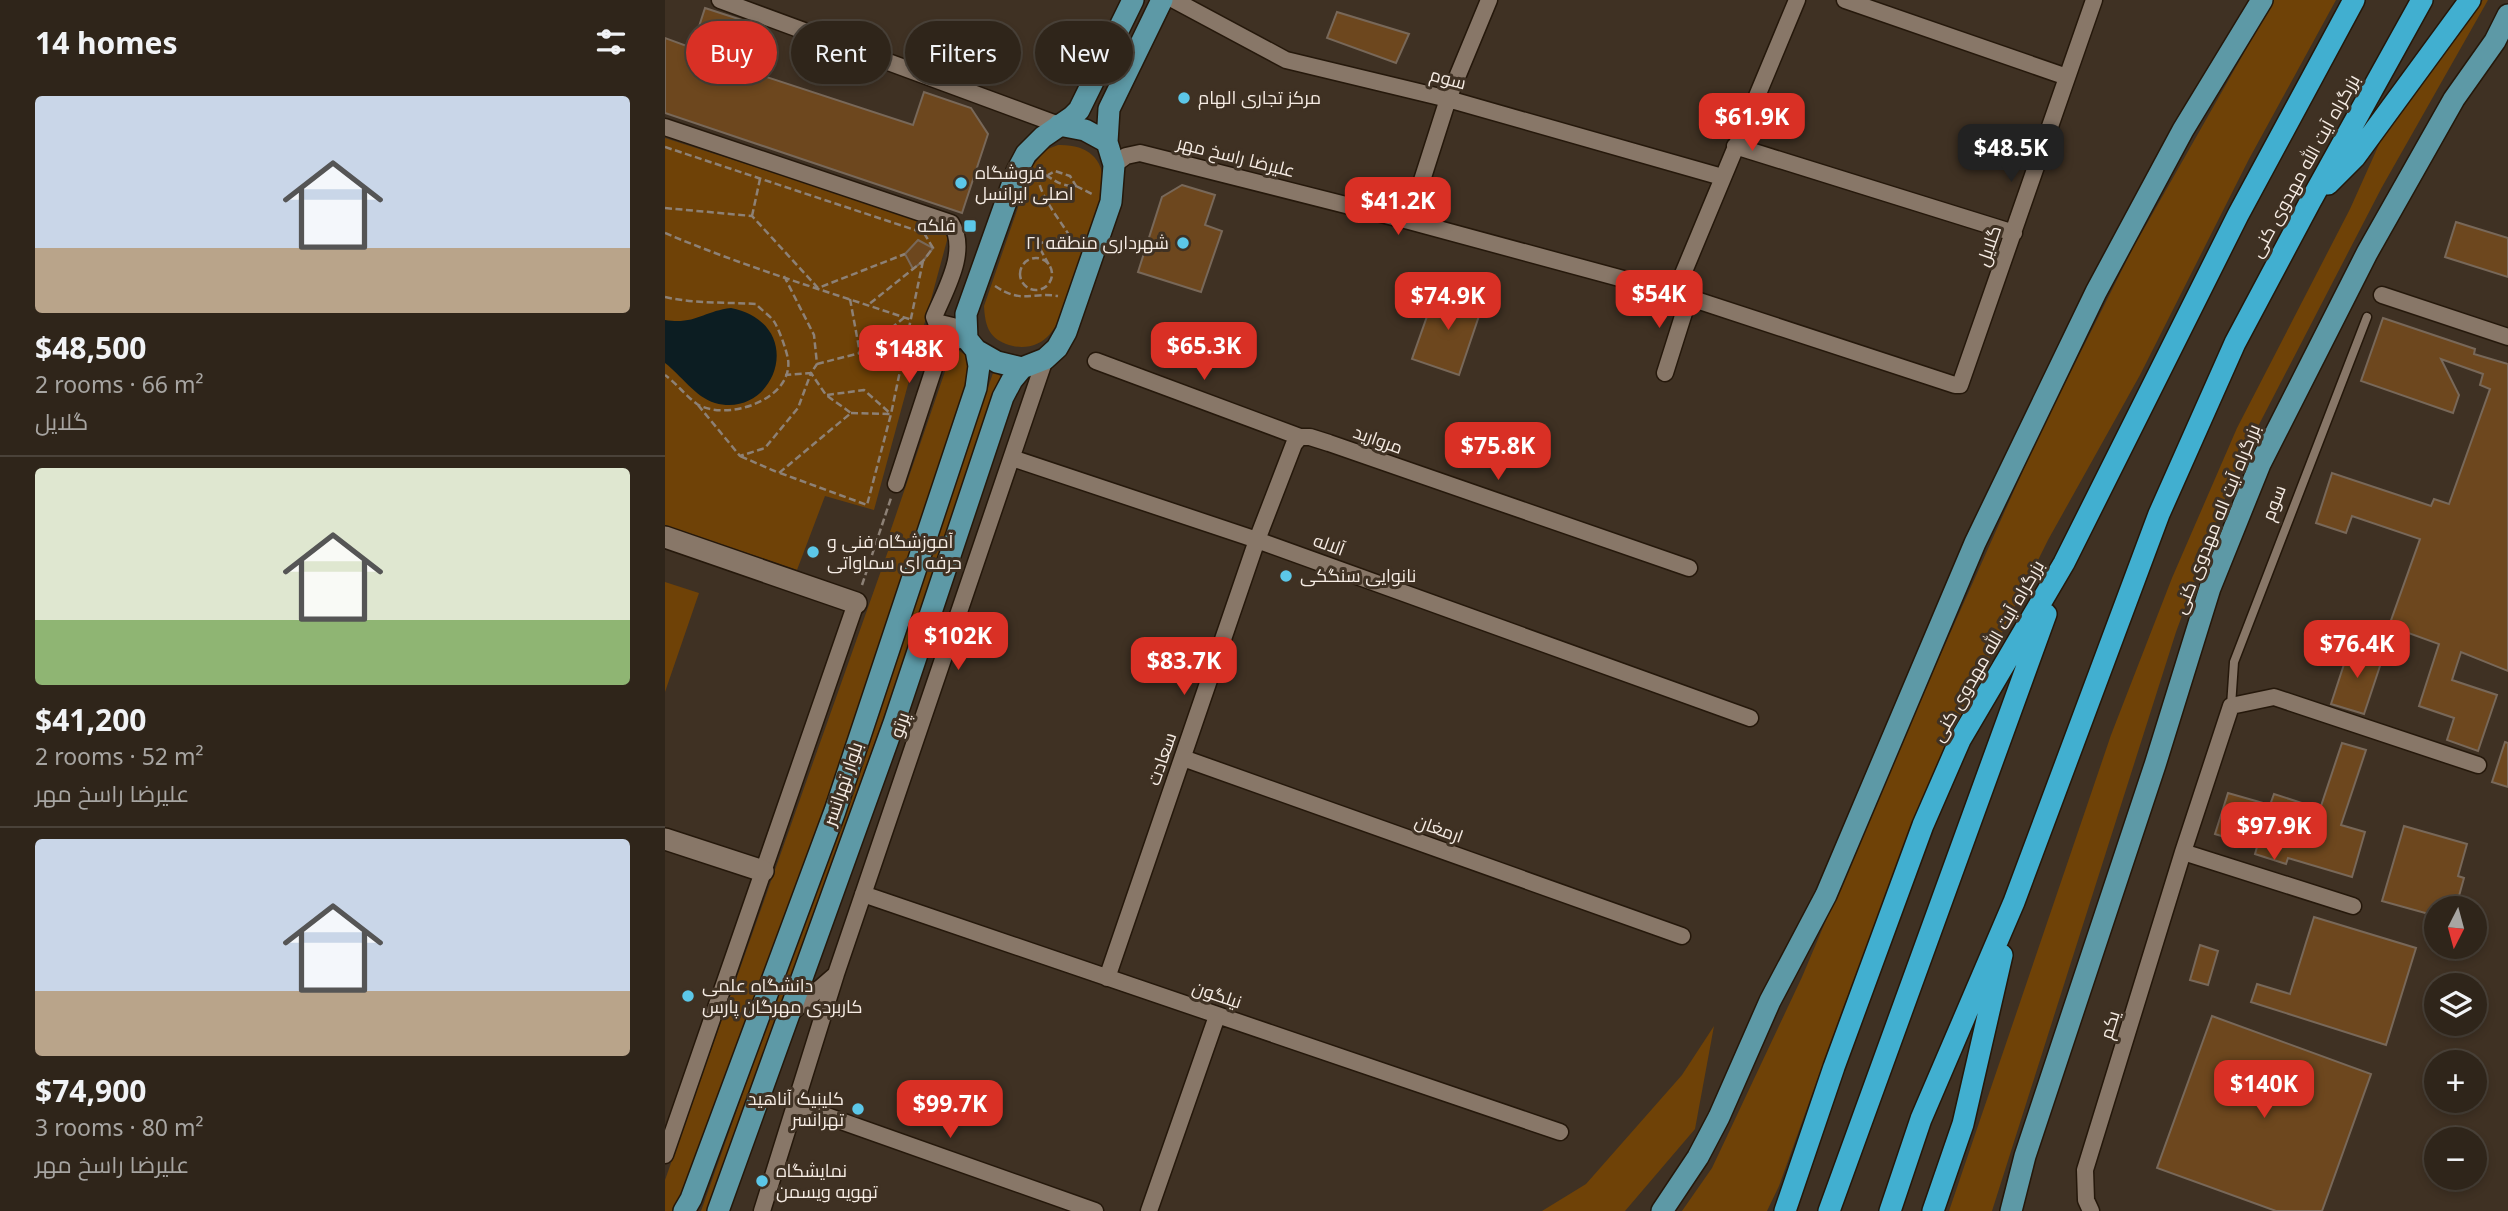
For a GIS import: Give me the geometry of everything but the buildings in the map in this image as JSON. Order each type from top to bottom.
[{"type":"highway","points":[[2064,563],[2238,215],[2354,0]]},
{"type":"highway","name":"بزرگراه آیت الله مهدوی کنی","points":[[1890,1211],[1921,1119],[2014,902],[2159,514],[2235,343],[2422,0]]},
{"type":"highway","points":[[2310,202],[2355,157],[2470,0]]},
{"type":"highway","name":"بزرگراه آیت الله مهدوی کنی","points":[[1779,1211],[1788,1202],[1834,1067],[1923,825],[1944,776],[1960,740],[2064,563]]},
{"type":"highway","name":"بزرگراه آیت الله مهدوی کنی","points":[[1829,1211],[2064,563]]},
{"type":"highway","name":"بزرگراه آیت الله مهدوی کنی","points":[[1933,1211],[1963,1124],[2014,902]]},
{"type":"main road","points":[[1059,125],[1072,117],[1086,100],[1133,0]]},
{"type":"main road","points":[[970,339],[997,362],[1022,368],[1045,359],[1062,340],[1079,299],[1111,202],[1114,165],[1107,142],[1109,108],[1162,0]]},
{"type":"main road","points":[[1662,1211],[1698,1157],[1719,1117],[1770,1001],[1826,895],[1975,543],[2096,292],[2183,130],[2262,0]]},
{"type":"main road","name":"بزرگراه آیت اله مهدوی کنی","points":[[2011,1211],[2025,1156],[2155,765],[2210,588],[2260,464],[2367,253],[2454,99],[2501,34],[2508,15]]},
{"type":"main road","points":[[1059,125],[1085,130],[1107,142]]},
{"type":"main road","name":"بلوار تهرانسر","points":[[684,1211],[696,1186],[835,811],[976,388],[979,366],[970,339],[966,314],[980,272],[1025,154],[1059,125]]},
{"type":"main road","name":"بلوار تهرانسر","points":[[718,1211],[894,723],[1003,397],[1022,368]]},
{"type":"street","points":[[720,0],[1059,125]]},
{"type":"street","points":[[766,16],[773,0]]},
{"type":"street","name":"سوم","points":[[1174,0],[1286,60],[1448,99],[1722,177]]},
{"type":"street","points":[[1409,221],[1448,99],[1489,0]]},
{"type":"street","points":[[1665,373],[1682,295],[1722,177],[1797,0]]},
{"type":"street","points":[[1845,0],[2067,77]]},
{"type":"street","name":"گلایل","points":[[1682,295],[1960,385],[2094,0]]},
{"type":"street","points":[[665,127],[951,223],[958,234],[958,252],[934,317],[936,322],[970,339]]},
{"type":"street","points":[[1735,146],[2014,233]]},
{"type":"street","name":"علیرضا راسخ مهر","points":[[1114,165],[1126,156],[1140,153],[1409,221],[1682,295]]},
{"type":"street","points":[[2382,295],[2508,337]]},
{"type":"street","points":[[896,484],[940,349],[946,342],[970,339]]},
{"type":"street","name":"پرتو","points":[[762,1211],[793,1104],[836,974],[1045,359]]},
{"type":"street","name":"مروارید","points":[[1095,361],[1300,437],[1329,443],[1689,568]]},
{"type":"street","name":"سعادت","points":[[1107,978],[1257,540],[1294,444],[1300,437]]},
{"type":"street","name":"آلاله","points":[[1012,458],[1257,540],[1750,718]]},
{"type":"street","points":[[665,537],[856,603],[665,1155]]},
{"type":"street","points":[[2231,706],[2274,698],[2478,765]]},
{"type":"street","name":"سوم","points":[[2183,852],[2231,706]]},
{"type":"street","name":"ارمغان","points":[[1183,758],[1682,936]]},
{"type":"street","points":[[665,839],[762,872]]},
{"type":"street","points":[[2183,852],[2353,906]]},
{"type":"street","name":"یکم","points":[[2091,1211],[2086,1200],[2085,1170],[2183,852]]},
{"type":"street","name":"نیلگون","points":[[863,894],[1559,1132]]},
{"type":"street","points":[[790,1015],[836,974]]},
{"type":"street","points":[[1149,1211],[1217,1016]]},
{"type":"street","points":[[793,1104],[1094,1211]]},
{"type":"lane","name":"سوم","points":[[2231,706],[2234,662],[2367,317]]},
{"type":"path","points":[[665,147],[924,233],[933,248],[923,261],[868,305]]},
{"type":"path","points":[[1038,171],[1037,177],[1044,195],[1072,240],[1071,243],[1061,237],[1038,245],[1049,265],[1051,280],[1043,288],[1027,288],[1021,279],[1020,270],[1023,265],[1036,258],[1041,258],[1049,265]]},
{"type":"path","points":[[1076,186],[1070,176],[1055,171],[1048,175],[1062,186],[1076,186],[1092,193]]},
{"type":"path","points":[[752,216],[760,179]]},
{"type":"path","points":[[665,208],[752,216],[818,288]]},
{"type":"path","points":[[665,233],[723,258],[912,320]]},
{"type":"path","points":[[818,288],[905,254]]},
{"type":"path","points":[[665,375],[698,405],[740,456],[867,505],[891,414],[923,261]]},
{"type":"path","points":[[980,272],[1008,295],[1042,294],[1079,299]]},
{"type":"path","points":[[784,276],[814,335],[817,365]]},
{"type":"path","points":[[1028,296],[1032,289]]},
{"type":"path","points":[[665,298],[688,303],[714,301],[756,304],[774,321],[788,361],[785,375],[773,395],[762,402],[722,410],[698,405]]},
{"type":"path","points":[[850,299],[860,353]]},
{"type":"path","points":[[740,456],[765,447],[798,408],[811,373],[817,365],[860,353],[905,317]]},
{"type":"path","points":[[811,373],[827,395],[851,414],[891,414]]},
{"type":"path","points":[[785,375],[811,373]]},
{"type":"path","points":[[827,395],[864,390],[891,414]]},
{"type":"path","points":[[779,473],[851,414]]},
{"type":"path","points":[[856,603],[896,484]]},
{"type":"shaded area","points":[[2274,0],[2336,0],[2249,159],[2140,375],[2048,540],[1936,766],[1843,1008],[1779,1186],[1767,1211],[1682,1211],[1712,1168],[1802,977],[1901,743],[2038,437],[2133,248]]},
{"type":"shaded area","points":[[2483,0],[2488,0],[2382,187],[2236,469],[2176,632],[1992,1211],[1949,1211],[2111,735],[2172,578],[2237,428],[2350,209],[2381,140]]},
{"type":"shaded area","points":[[665,138],[942,227],[949,233],[874,510],[825,496],[797,570],[665,525]]},
{"type":"shaded area","points":[[1058,145],[1079,148],[1094,157],[1102,172],[1103,194],[1058,322],[1046,338],[1035,344],[1012,346],[991,334],[984,306],[1032,167],[1045,150]]},
{"type":"shaded area","points":[[731,308],[755,317],[770,332],[776,350],[775,368],[767,385],[754,398],[736,404],[715,403],[695,391],[665,363],[665,320],[684,321]]},
{"type":"shaded area","points":[[955,348],[967,356],[971,380],[883,640],[681,1211],[665,1211],[665,1180],[888,551],[888,538]]},
{"type":"shaded area","points":[[993,373],[1002,378],[711,1211],[701,1211],[774,1006]]},
{"type":"shaded area","points":[[665,582],[699,593],[665,692]]},
{"type":"shaded area","points":[[1714,1026],[1695,1129],[1625,1211],[1542,1211],[1586,1184],[1682,1075]]},
{"type":"place","name":"مرکز تجاری الهام","points":[[1184,98]]},
{"type":"place","name":"فروشگاه اصلی ایرانسل","points":[[961,183]]},
{"type":"place","name":"فلکه","points":[[970,226]]},
{"type":"place","name":"شهرداری منطقه ۲۱","points":[[1183,243]]},
{"type":"place","name":"آموزشگاه فنی و حرفه ای سماواتی","points":[[813,552]]},
{"type":"place","name":"نانوایی سنگکی","points":[[1286,576]]},
{"type":"place","name":"دانشگاه علمی کاربردی مهرگان پارس","points":[[688,996]]},
{"type":"place","name":"کلینیک آناهید تهرانسر","points":[[858,1109]]},
{"type":"place","name":"نمایشگاه تهویه ویسمن","points":[[762,1181]]}]
